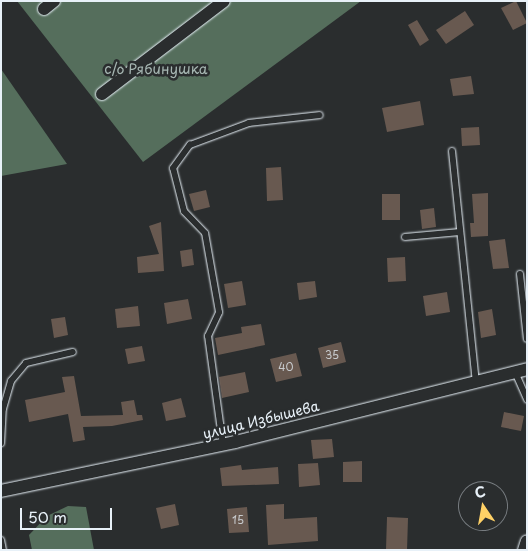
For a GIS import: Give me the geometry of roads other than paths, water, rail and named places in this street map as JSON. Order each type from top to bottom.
[{"type":"street","points":[[44,9],[54,1]]},
{"type":"street","points":[[102,94],[224,1]]},
{"type":"street","name":"улица Избышева","points":[[1,491],[223,445],[521,371]]},
{"type":"street","points":[[524,550],[527,540]]},
{"type":"lane","points":[[223,445],[208,336],[219,312],[206,233],[184,211],[173,168],[190,145],[248,123],[320,115]]},
{"type":"lane","points":[[452,151],[476,382]]},
{"type":"lane","points":[[405,237],[460,232]]},
{"type":"lane","points":[[520,274],[527,339]]},
{"type":"lane","points":[[1,443],[2,409],[11,381],[26,363],[73,352]]},
{"type":"lane","points":[[521,371],[527,399]]},
{"type":"lane","points":[[1,540],[3,550]]},
{"type":"park label","name":"с/о Рябинушка","points":[[156,69]]}]
